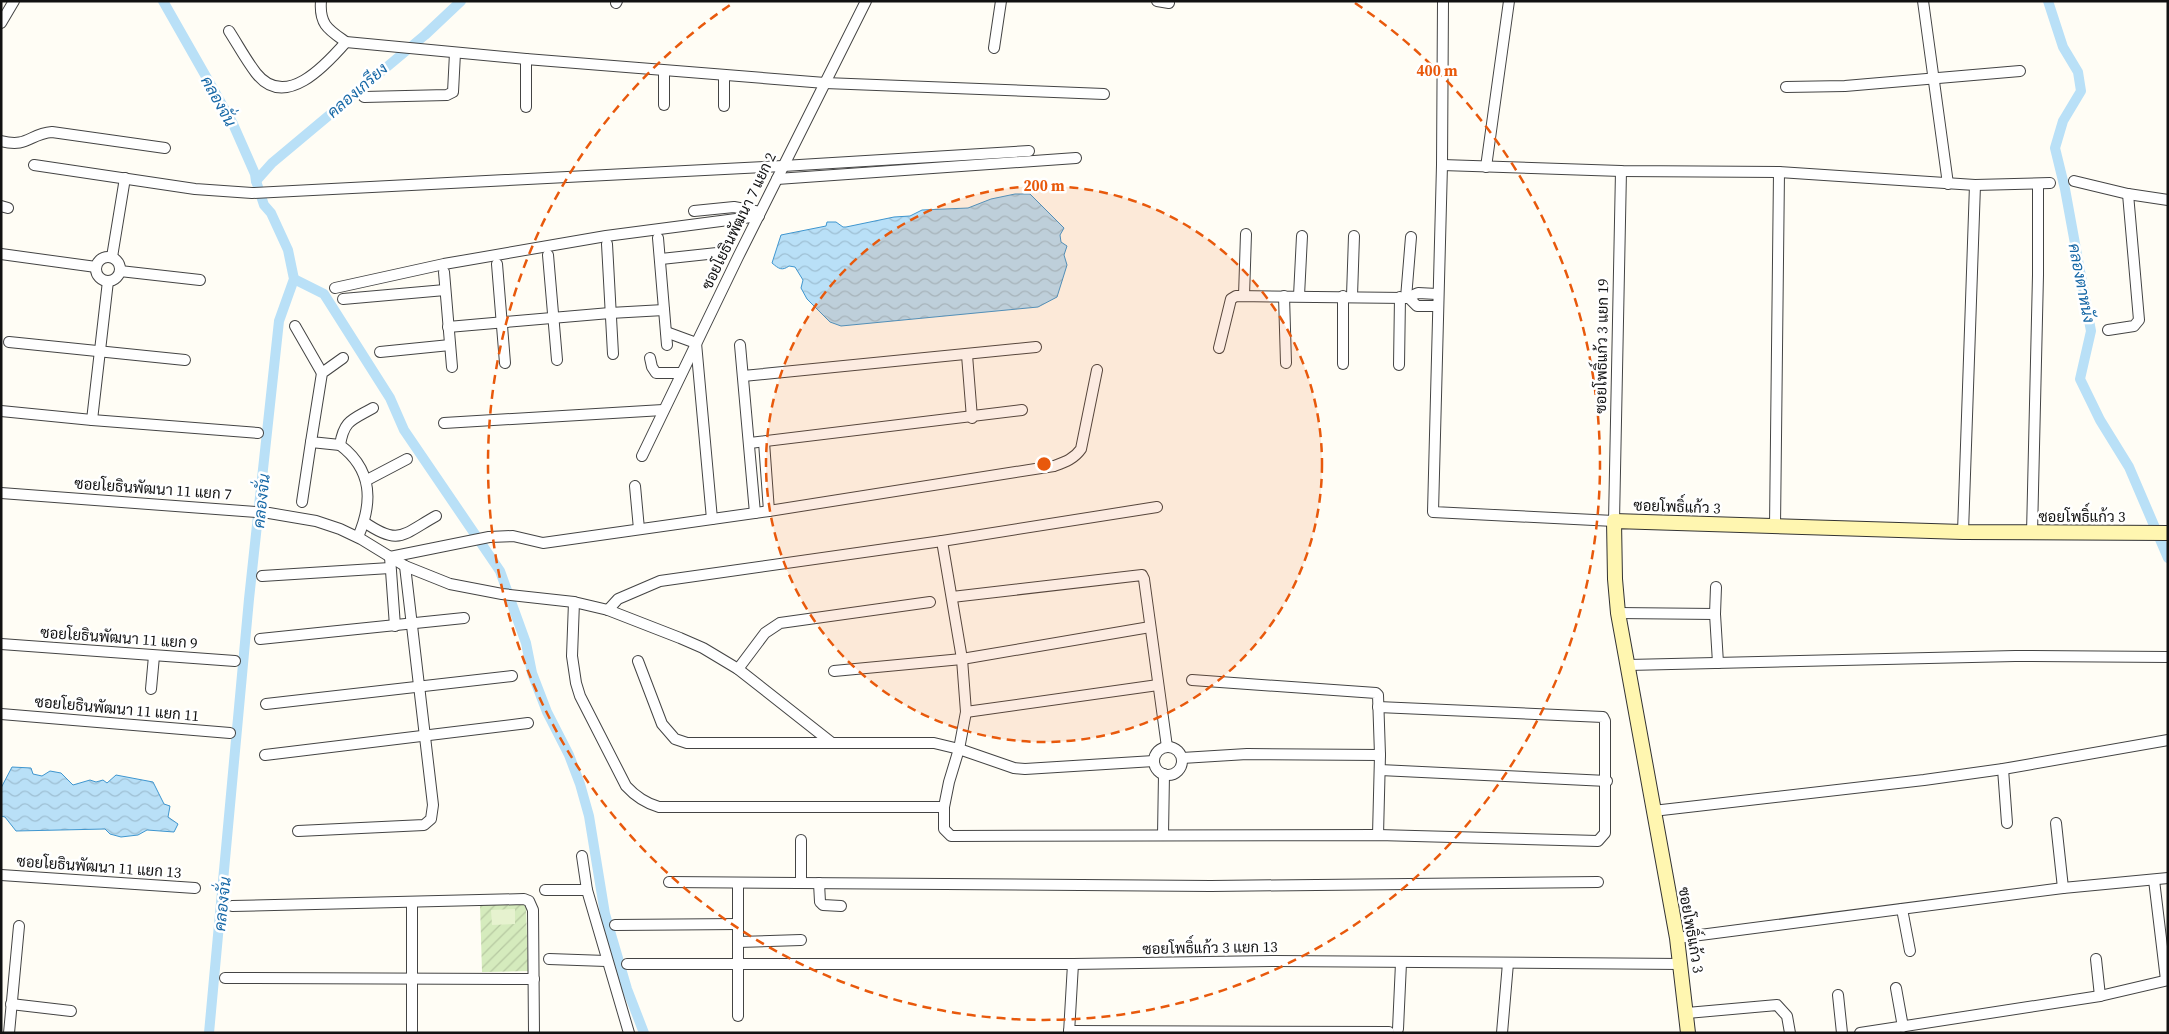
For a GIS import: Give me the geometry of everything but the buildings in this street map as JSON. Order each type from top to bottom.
[{"type":"street","points":[[1,23],[14,1]]},
{"type":"street","points":[[321,1],[320,12],[326,27],[346,42],[825,84],[1104,94]]},
{"type":"street","name":"ซอยโยธินพัฒนา 7 แยก 2","points":[[642,456],[759,214],[866,1]]},
{"type":"street","points":[[994,48],[1001,1]]},
{"type":"street","points":[[1157,1],[1169,2]]},
{"type":"street","points":[[1443,1],[1442,165],[1437,294],[1433,512],[1614,520]]},
{"type":"street","points":[[1486,166],[1509,1]]},
{"type":"street","points":[[1923,1],[1948,184]]},
{"type":"street","points":[[229,31],[256,73],[265,82],[284,88],[299,83],[322,67],[346,42]]},
{"type":"street","points":[[364,97],[447,95],[453,92],[455,84],[455,53]]},
{"type":"street","points":[[526,59],[526,107]]},
{"type":"street","points":[[664,71],[664,105]]},
{"type":"street","points":[[1786,87],[1845,86],[1935,80],[2020,71]]},
{"type":"street","points":[[724,75],[724,106]]},
{"type":"street","points":[[1,141],[22,143],[43,132],[52,132],[165,148]]},
{"type":"street","points":[[34,165],[214,192],[252,193],[783,166],[1029,151]]},
{"type":"street","points":[[777,179],[1076,158]]},
{"type":"street","points":[[1442,165],[1621,172],[1779,172],[1975,185],[2050,183]]},
{"type":"street","name":"ซอยโพธิ์แก้ว 3 แยก 19","points":[[1614,520],[1621,172]]},
{"type":"street","points":[[1775,526],[1779,172]]},
{"type":"street","points":[[112,258],[125,178]]},
{"type":"street","points":[[2074,181],[2128,194],[2168,200]]},
{"type":"street","points":[[2032,533],[2038,275],[2038,184]]},
{"type":"street","points":[[1963,532],[1975,185]]},
{"type":"street","points":[[2108,330],[2134,326],[2139,320],[2128,194]]},
{"type":"street","points":[[694,211],[734,207],[759,214]]},
{"type":"street","points":[[335,288],[416,270],[596,238],[759,214]]},
{"type":"street","points":[[1244,296],[1246,234]]},
{"type":"street","points":[[1298,296],[1302,236]]},
{"type":"street","points":[[1343,364],[1354,236]]},
{"type":"street","points":[[1399,365],[1411,237]]},
{"type":"street","points":[[658,238],[667,345]]},
{"type":"street","points":[[607,244],[613,354]]},
{"type":"street","points":[[661,259],[717,253]]},
{"type":"street","points":[[1,254],[96,268]]},
{"type":"street","points":[[548,255],[557,360]]},
{"type":"street","points":[[101,258],[112,258],[118,261],[120,271],[117,277],[108,281],[98,275],[96,268],[101,258]]},
{"type":"street","points":[[497,264],[505,363]]},
{"type":"street","points":[[120,271],[200,280]]},
{"type":"street","points":[[444,272],[452,367]]},
{"type":"street","points":[[92,420],[108,281]]},
{"type":"street","points":[[343,299],[445,290]]},
{"type":"street","points":[[1219,348],[1231,299],[1236,296],[1405,297],[1418,293],[1437,294]]},
{"type":"street","points":[[1284,296],[1286,363]]},
{"type":"street","points":[[1405,297],[1417,306],[1437,306]]},
{"type":"street","points":[[448,327],[610,312],[664,310]]},
{"type":"street","points":[[295,326],[322,373],[302,502]]},
{"type":"street","points":[[666,332],[696,343],[712,519]]},
{"type":"street","points":[[8,342],[186,360]]},
{"type":"street","points":[[380,352],[450,345]]},
{"type":"street","points":[[740,346],[755,513]]},
{"type":"street","points":[[743,376],[1036,347]]},
{"type":"street","points":[[967,355],[972,418]]},
{"type":"street","points":[[322,373],[342,358]]},
{"type":"street","points":[[650,358],[652,368],[656,373],[681,373]]},
{"type":"street","points":[[262,576],[390,562],[467,540],[488,537],[513,536],[543,543],[769,511],[1054,466],[1076,456],[1081,449],[1097,370]]},
{"type":"street","points":[[340,445],[342,430],[346,425],[373,408]]},
{"type":"street","points":[[1,410],[92,420],[258,432]]},
{"type":"street","points":[[444,424],[663,410]]},
{"type":"street","points":[[750,443],[972,418],[1022,410]]},
{"type":"street","points":[[311,442],[340,445],[357,460],[367,480],[364,522],[358,537]]},
{"type":"street","points":[[764,442],[769,511]]},
{"type":"street","points":[[367,480],[408,459]]},
{"type":"street","points":[[635,486],[640,529]]},
{"type":"street","name":"ซอยโยธินพัฒนา 11 แยก 7","points":[[1,493],[269,513],[316,521],[358,537],[390,562],[450,584],[502,594],[574,602],[608,610],[703,648],[738,669],[774,695],[832,743]]},
{"type":"street","points":[[608,610],[618,599],[660,581],[1157,507]]},
{"type":"street","points":[[364,522],[380,533],[394,536],[402,535],[436,516]]},
{"type":"street","name":"ซอยโพธิ์แก้ว 3","points":[[1688,1033],[1677,938],[1618,613],[1615,579],[1614,520],[1963,532],[2168,533]]},
{"type":"street","points":[[942,540],[962,659],[966,712],[944,807],[944,829],[951,836],[1378,835],[1598,841],[1605,833],[1607,781],[1606,721],[1603,718],[1378,707]]},
{"type":"street","points":[[390,562],[395,626]]},
{"type":"street","points":[[298,831],[424,825],[431,819],[433,805],[405,566]]},
{"type":"street","points":[[952,598],[1140,574],[1144,579],[1167,747]]},
{"type":"street","points":[[1716,587],[1715,614],[1718,663]]},
{"type":"street","points":[[574,602],[572,656],[580,696],[626,786],[634,796],[645,803],[659,807],[944,807]]},
{"type":"street","points":[[738,669],[765,633],[780,623],[930,602]]},
{"type":"street","points":[[1618,613],[1715,614]]},
{"type":"street","points":[[260,639],[411,625],[464,618]]},
{"type":"street","points":[[834,671],[962,659],[1150,627]]},
{"type":"street","name":"ซอยโยธินพัฒนา 11 แยก 9","points":[[1,644],[235,661]]},
{"type":"street","points":[[151,689],[154,656]]},
{"type":"street","points":[[1628,665],[2015,656],[2168,657]]},
{"type":"street","points":[[638,661],[662,724],[675,739],[687,743],[934,743],[959,748],[1014,768],[1036,770],[1154,761]]},
{"type":"street","points":[[266,704],[512,676]]},
{"type":"street","points":[[1192,680],[1372,692],[1378,695],[1380,755],[1378,835]]},
{"type":"street","points":[[966,712],[1158,685]]},
{"type":"street","name":"ซอยโยธินพัฒนา 11 แยก 11","points":[[1,714],[230,733]]},
{"type":"street","points":[[265,755],[528,723]]},
{"type":"street","points":[[1653,811],[1924,780],[2003,769],[2168,740]]},
{"type":"street","points":[[1167,747],[1176,750],[1182,758],[1181,766],[1176,772],[1164,774],[1155,768],[1154,761],[1157,751],[1167,747]]},
{"type":"street","points":[[1182,758],[1247,754],[1380,755]]},
{"type":"street","points":[[2003,769],[2007,824]]},
{"type":"street","points":[[1380,770],[1607,781]]},
{"type":"street","points":[[1162,835],[1164,774]]},
{"type":"street","points":[[2056,823],[2063,888]]},
{"type":"street","points":[[801,840],[801,883]]},
{"type":"street","points":[[582,856],[587,890],[606,961],[628,1029]]},
{"type":"street","name":"ซอยโยธินพัฒนา 11 แยก 13","points":[[1,875],[195,888]]},
{"type":"street","points":[[1677,938],[2063,888],[2168,878]]},
{"type":"street","points":[[1860,1033],[2100,996],[2167,980],[2154,880]]},
{"type":"street","points":[[669,882],[1221,886],[1598,882]]},
{"type":"street","points":[[738,883],[738,1016]]},
{"type":"street","points":[[819,883],[820,902],[822,904],[841,906]]},
{"type":"street","points":[[545,890],[587,890]]},
{"type":"street","points":[[232,906],[412,903],[519,898],[529,901],[533,910],[534,1033]]},
{"type":"street","points":[[412,903],[412,1033]]},
{"type":"street","points":[[1902,909],[1910,951]]},
{"type":"street","points":[[615,925],[738,924]]},
{"type":"street","points":[[9,1033],[19,926]]},
{"type":"street","points":[[738,942],[801,940]]},
{"type":"street","points":[[549,959],[606,961]]},
{"type":"street","points":[[2096,960],[2100,996]]},
{"type":"street","name":"ซอยโพธิ์แก้ว 3 แยก 13","points":[[627,964],[1073,964],[1276,961],[1681,964]]},
{"type":"street","points":[[1073,964],[1069,1032],[1395,1032],[1401,963]]},
{"type":"street","points":[[1502,1033],[1508,963]]},
{"type":"street","points":[[225,978],[534,979]]},
{"type":"street","points":[[1896,988],[1903,1027]]},
{"type":"street","points":[[1838,995],[1842,1033]]},
{"type":"street","points":[[11,1004],[71,1011]]},
{"type":"street","points":[[1687,1013],[1777,1005],[1787,1016],[1790,1033]]},
{"type":"green space","points":[[526,903],[528,971],[482,972],[480,904]]},
{"type":"green space","points":[[515,909],[515,924],[492,925],[491,910]]},
{"type":"water","points":[[1015,194],[1030,194],[1064,228],[1060,235],[1061,242],[1067,246],[1064,255],[1067,265],[1057,297],[1038,307],[841,326],[830,322],[807,299],[801,288],[803,280],[795,267],[789,266],[781,269],[772,263],[781,235],[826,226],[827,222],[836,222],[846,227],[894,217],[910,216],[922,210],[968,208],[991,199]]},
{"type":"water","points":[[12,767],[31,768],[33,774],[42,776],[50,771],[61,773],[73,785],[90,780],[96,782],[103,780],[107,783],[116,775],[153,782],[164,804],[170,806],[168,817],[178,824],[174,832],[147,830],[138,835],[121,837],[110,834],[105,829],[16,831],[5,817],[1,816],[1,788]]},
{"type":"waterway","name":"คลองจั่น","points":[[163,1],[233,124],[255,174],[264,205],[271,213],[288,250],[294,279],[279,321],[249,599],[209,1033]]},
{"type":"waterway","name":"คลองเกรียง","points":[[256,181],[272,163],[425,35],[461,1]]},
{"type":"waterway","name":"คลองตาหนัง","points":[[2048,1],[2063,47],[2078,72],[2081,91],[2063,121],[2055,148],[2065,189],[2091,331],[2080,379],[2100,420],[2129,467],[2168,558]]},
{"type":"waterway","points":[[294,279],[324,294],[390,398],[404,430],[500,571],[526,643],[532,673],[547,712],[569,755],[580,784],[589,816],[605,914],[627,989],[644,1033]]}]
